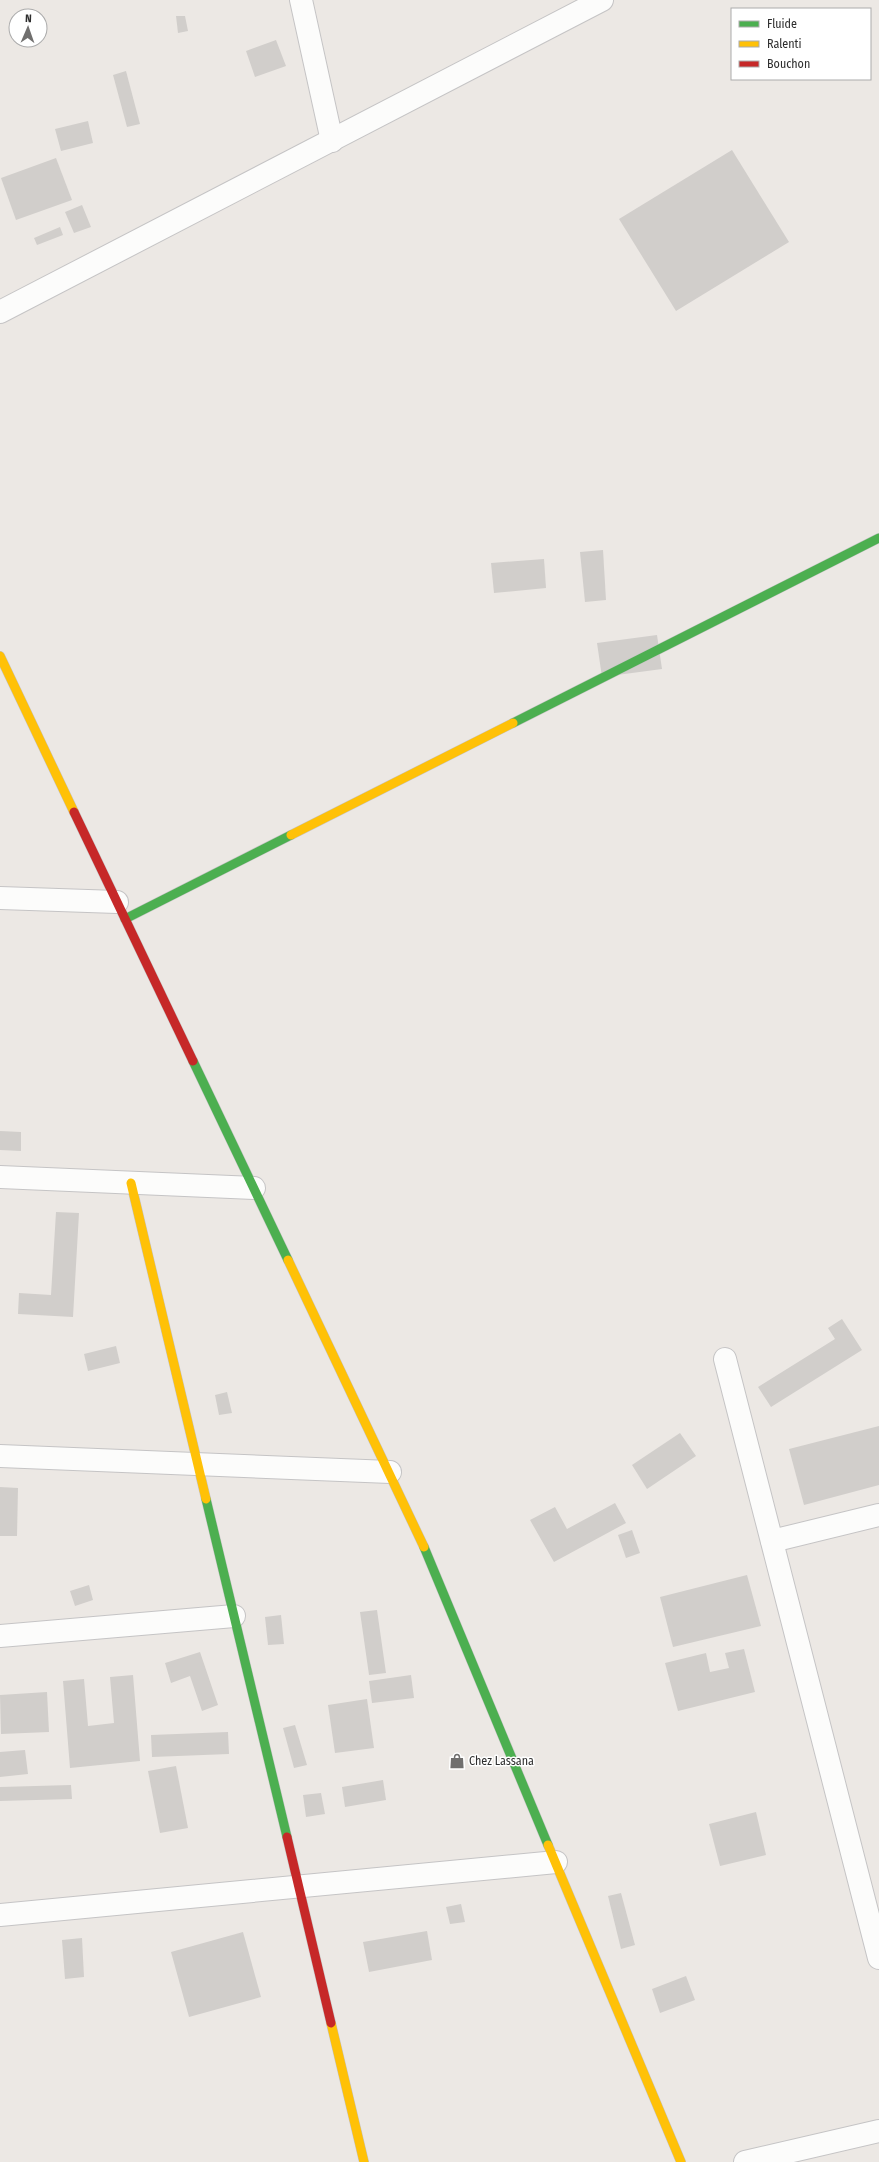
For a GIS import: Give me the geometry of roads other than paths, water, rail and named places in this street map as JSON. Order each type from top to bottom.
[{"type":"street","points":[[301,0],[332,141]]},
{"type":"street","points":[[0,312],[332,141],[574,7],[602,0]]},
{"type":"street","points":[[0,898],[121,911],[879,538]]},
{"type":"street","points":[[0,656],[415,1526],[681,2162]]},
{"type":"street","points":[[0,1177],[254,1188]]},
{"type":"street","points":[[131,1183],[364,2162]]},
{"type":"street","points":[[725,1359],[879,1958]]},
{"type":"street","points":[[0,1456],[390,1472]]},
{"type":"street","points":[[772,1541],[879,1515]]},
{"type":"street","points":[[0,1636],[234,1616]]},
{"type":"street","points":[[0,1914],[556,1862]]},
{"type":"street","points":[[745,2162],[879,2131]]},
{"type":"place","name":"Chez Lassana","points":[[457,1761]]}]
